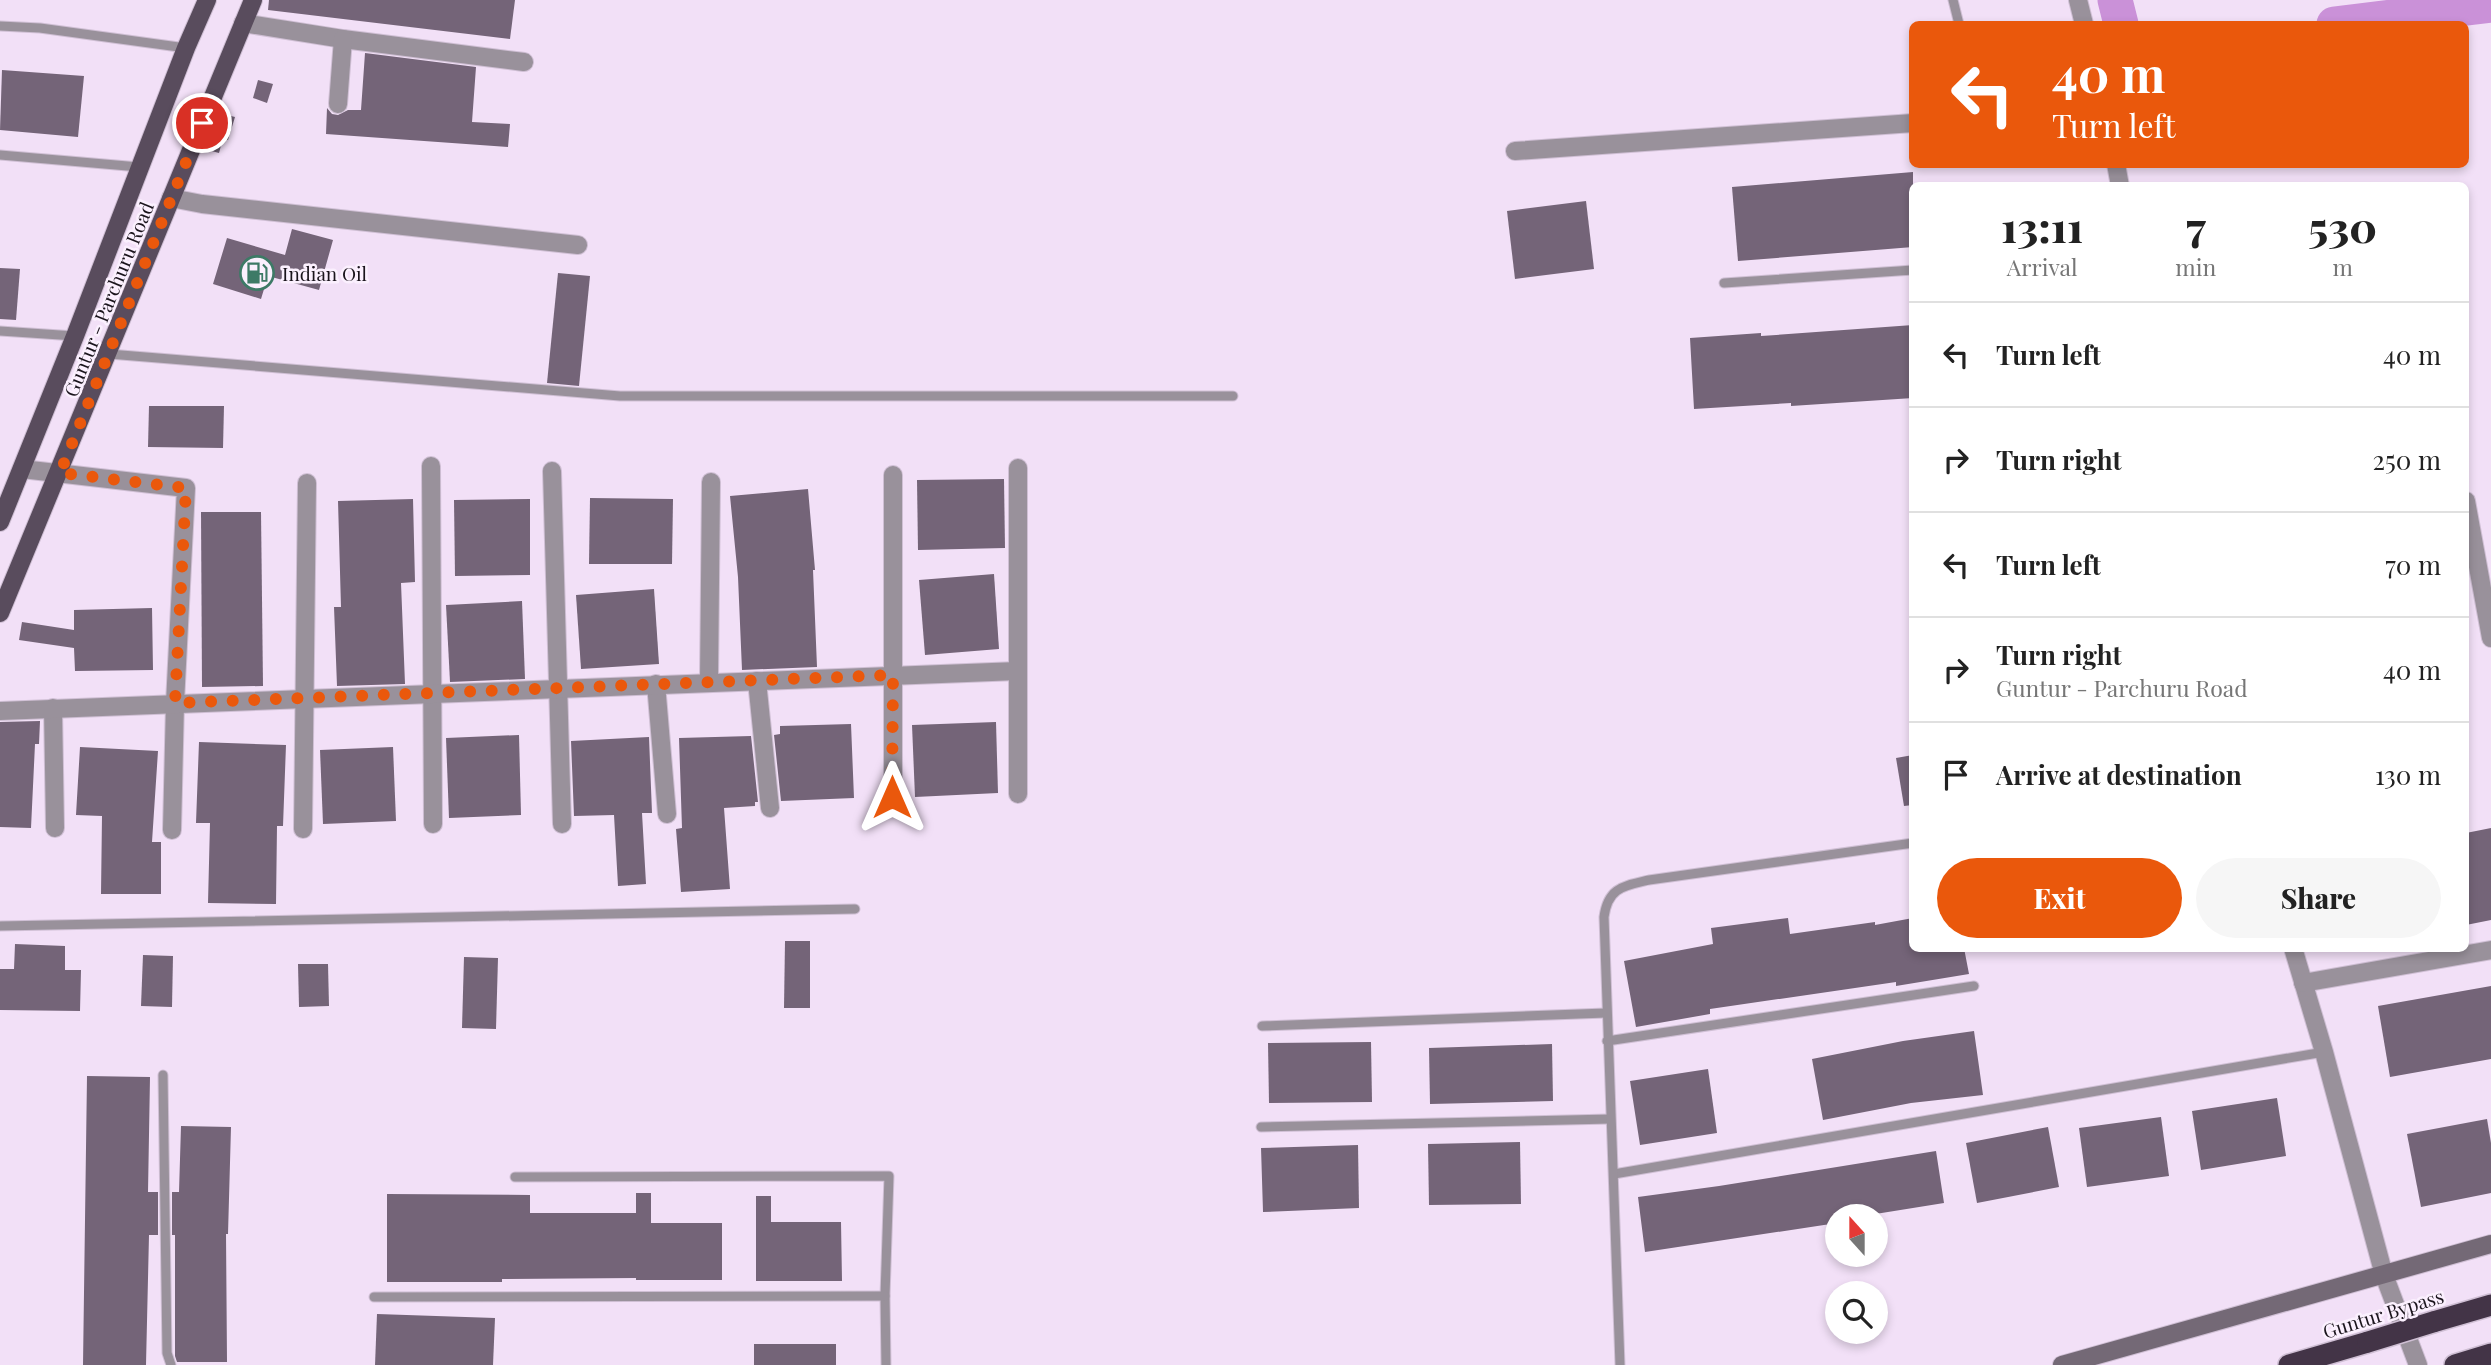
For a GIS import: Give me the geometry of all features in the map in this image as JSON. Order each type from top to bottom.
[{"type":"highway","name":"Guntur Bypass","points":[[2289,1365],[2491,1305]]},
{"type":"highway","points":[[2455,1365],[2491,1354]]},
{"type":"main road","name":"Guntur - Parchuru Road","points":[[0,522],[207,0]]},
{"type":"main road","name":"Guntur - Parchuru Road","points":[[0,613],[253,0]]},
{"type":"street","points":[[2078,0],[2083,21]]},
{"type":"street","points":[[243,23],[343,39],[524,62]]},
{"type":"street","points":[[338,104],[343,39]]},
{"type":"street","points":[[1515,151],[1909,122]]},
{"type":"street","points":[[171,198],[202,204],[578,245]]},
{"type":"street","points":[[430,466],[433,824]]},
{"type":"street","points":[[1018,467],[1018,794]]},
{"type":"street","points":[[22,468],[186,488],[175,703],[172,831]]},
{"type":"street","points":[[552,471],[562,824]]},
{"type":"street","points":[[892,475],[892,797]]},
{"type":"street","points":[[709,682],[711,482]]},
{"type":"street","points":[[303,830],[307,483]]},
{"type":"street","points":[[2491,533],[2469,537],[2491,638]]},
{"type":"street","points":[[0,711],[1018,671]]},
{"type":"street","points":[[757,681],[770,808]]},
{"type":"street","points":[[656,684],[667,814]]},
{"type":"street","points":[[53,708],[55,828]]},
{"type":"street","points":[[2303,983],[2491,950]]},
{"type":"street","points":[[2294,952],[2384,1275],[2418,1365]]},
{"type":"street","points":[[2062,1365],[2491,1244]]},
{"type":"lane","points":[[1953,0],[1958,21]]},
{"type":"lane","points":[[0,26],[40,28],[186,48]]},
{"type":"lane","points":[[0,155],[139,167]]},
{"type":"lane","points":[[1724,283],[1909,270]]},
{"type":"lane","points":[[0,331],[75,336]]},
{"type":"lane","points":[[109,354],[621,396],[1233,396]]},
{"type":"lane","points":[[1620,1365],[1606,1013],[1606,902],[1613,892],[1649,880],[1909,844]]},
{"type":"lane","points":[[0,926],[855,909]]},
{"type":"lane","points":[[1607,1041],[1974,986]]},
{"type":"lane","points":[[1262,1026],[1606,1013]]},
{"type":"lane","points":[[1614,1174],[2323,1052]]},
{"type":"lane","points":[[163,1075],[167,1353],[171,1365]]},
{"type":"lane","points":[[1261,1128],[1610,1119]]},
{"type":"lane","points":[[515,1177],[889,1176],[886,1365]]},
{"type":"lane","points":[[374,1297],[885,1296]]},
{"type":"building","points":[[269,0],[515,0],[510,39],[268,10]]},
{"type":"building","points":[[365,53],[476,67],[472,122],[510,124],[508,147],[326,134],[327,108],[332,114],[338,115],[348,110],[361,110]]},
{"type":"building","points":[[2,70],[84,76],[78,137],[0,130]]},
{"type":"building","points":[[258,80],[273,84],[267,103],[253,98]]},
{"type":"building","points":[[219,113],[235,117],[228,140],[223,138],[219,153],[204,149]]},
{"type":"building","points":[[1913,172],[1913,182],[1909,182],[1909,247],[1738,261],[1732,187]]},
{"type":"building","points":[[1586,201],[1594,269],[1515,279],[1507,211]]},
{"type":"building","points":[[292,229],[333,240],[319,290],[268,276],[261,299],[213,284],[227,238],[285,255]]},
{"type":"building","points":[[0,268],[20,269],[16,320],[0,319]]},
{"type":"building","points":[[558,273],[590,276],[579,386],[547,383]]},
{"type":"building","points":[[1909,325],[1909,398],[1694,409],[1690,338],[1761,333],[1761,336]]},
{"type":"building","points":[[149,406],[224,406],[223,448],[148,447]]},
{"type":"building","points":[[1004,479],[1005,548],[918,550],[917,480]]},
{"type":"building","points":[[808,489],[815,570],[817,667],[742,670],[738,577],[730,496]]},
{"type":"building","points":[[590,498],[673,499],[672,564],[589,564]]},
{"type":"building","points":[[413,499],[415,582],[401,583],[405,684],[337,686],[334,607],[341,607],[338,501]]},
{"type":"building","points":[[530,499],[530,575],[455,576],[454,500]]},
{"type":"building","points":[[201,512],[261,512],[263,686],[202,687]]},
{"type":"building","points":[[994,574],[999,649],[925,655],[919,580]]},
{"type":"building","points":[[654,589],[659,664],[581,669],[576,595]]},
{"type":"building","points":[[522,601],[525,679],[450,682],[446,605]]},
{"type":"building","points":[[152,608],[153,670],[75,671],[74,648],[19,640],[22,622],[74,630],[74,610]]},
{"type":"building","points":[[40,721],[39,744],[35,744],[31,828],[0,827],[0,722]]},
{"type":"building","points":[[996,722],[998,793],[915,797],[912,725]]},
{"type":"building","points":[[851,724],[854,798],[781,801],[774,735],[780,734],[780,726]]},
{"type":"building","points":[[519,735],[521,815],[449,818],[446,738]]},
{"type":"building","points":[[751,736],[758,802],[755,802],[755,806],[724,808],[730,889],[681,892],[676,829],[682,828],[679,738]]},
{"type":"building","points":[[649,737],[652,813],[642,813],[646,884],[618,886],[614,815],[574,816],[571,741]]},
{"type":"building","points":[[199,742],[286,745],[283,826],[277,826],[276,904],[208,903],[210,823],[196,823]]},
{"type":"building","points":[[80,747],[158,751],[152,842],[161,842],[161,894],[101,894],[102,816],[76,815]]},
{"type":"building","points":[[393,747],[396,821],[323,824],[320,750]]},
{"type":"building","points":[[1909,756],[1909,805],[1904,806],[1896,758]]},
{"type":"building","points":[[2491,828],[2491,920],[2469,924],[2469,832]]},
{"type":"building","points":[[1788,918],[1790,934],[1909,919],[1909,952],[1965,952],[1969,974],[1896,986],[1896,982],[1710,1009],[1710,1014],[1636,1027],[1624,961],[1713,944],[1711,928]]},
{"type":"building","points":[[785,941],[810,941],[810,1008],[784,1008]]},
{"type":"building","points":[[15,944],[65,946],[65,970],[81,970],[80,1011],[0,1010],[0,969],[14,969]]},
{"type":"building","points":[[143,955],[173,956],[172,1007],[141,1006]]},
{"type":"building","points":[[464,957],[498,958],[496,1029],[462,1028]]},
{"type":"building","points":[[298,964],[328,964],[329,1006],[299,1007]]},
{"type":"building","points":[[2491,986],[2491,1059],[2390,1077],[2378,1006]]},
{"type":"building","points":[[1974,1031],[1983,1095],[1911,1103],[1823,1120],[1812,1059],[1903,1041]]},
{"type":"building","points":[[1371,1042],[1372,1102],[1269,1103],[1268,1043]]},
{"type":"building","points":[[1552,1044],[1553,1101],[1430,1104],[1429,1048]]},
{"type":"building","points":[[1708,1069],[1717,1133],[1640,1145],[1630,1081]]},
{"type":"building","points":[[87,1076],[150,1077],[148,1192],[158,1192],[158,1235],[149,1235],[146,1365],[83,1365]]},
{"type":"building","points":[[2277,1098],[2286,1156],[2201,1170],[2192,1111]]},
{"type":"building","points":[[2161,1117],[2169,1176],[2087,1187],[2079,1128]]},
{"type":"building","points":[[2487,1119],[2491,1143],[2491,1193],[2421,1207],[2407,1134]]},
{"type":"building","points":[[181,1126],[231,1127],[226,1234],[227,1362],[177,1362],[175,1356],[175,1235],[172,1235],[172,1192],[179,1192]]},
{"type":"building","points":[[2048,1127],[2059,1187],[1977,1203],[1966,1143]]},
{"type":"building","points":[[1520,1142],[1521,1204],[1429,1205],[1428,1144]]},
{"type":"building","points":[[1358,1145],[1359,1208],[1263,1212],[1261,1148]]},
{"type":"building","points":[[1936,1151],[1944,1203],[1888,1212],[1888,1204],[1825,1204],[1825,1225],[1645,1252],[1638,1197]]},
{"type":"building","points":[[636,1193],[651,1193],[651,1223],[722,1223],[722,1280],[636,1278],[387,1282],[387,1194],[530,1195],[530,1213],[636,1213]]},
{"type":"building","points":[[756,1196],[771,1196],[771,1222],[841,1222],[842,1281],[756,1281]]},
{"type":"building","points":[[377,1314],[495,1318],[493,1365],[375,1365]]},
{"type":"building","points":[[754,1344],[836,1344],[836,1365],[754,1365]]},
{"type":"waterway","points":[[2115,0],[2120,21]]},
{"type":"waterway","points":[[2359,21],[2491,5]]},
{"type":"place","name":"Indian Oil","points":[[257,273]]},
{"type":"route","points":[[202,123],[60,473],[186,488],[175,703],[893,675],[892,797]]}]
